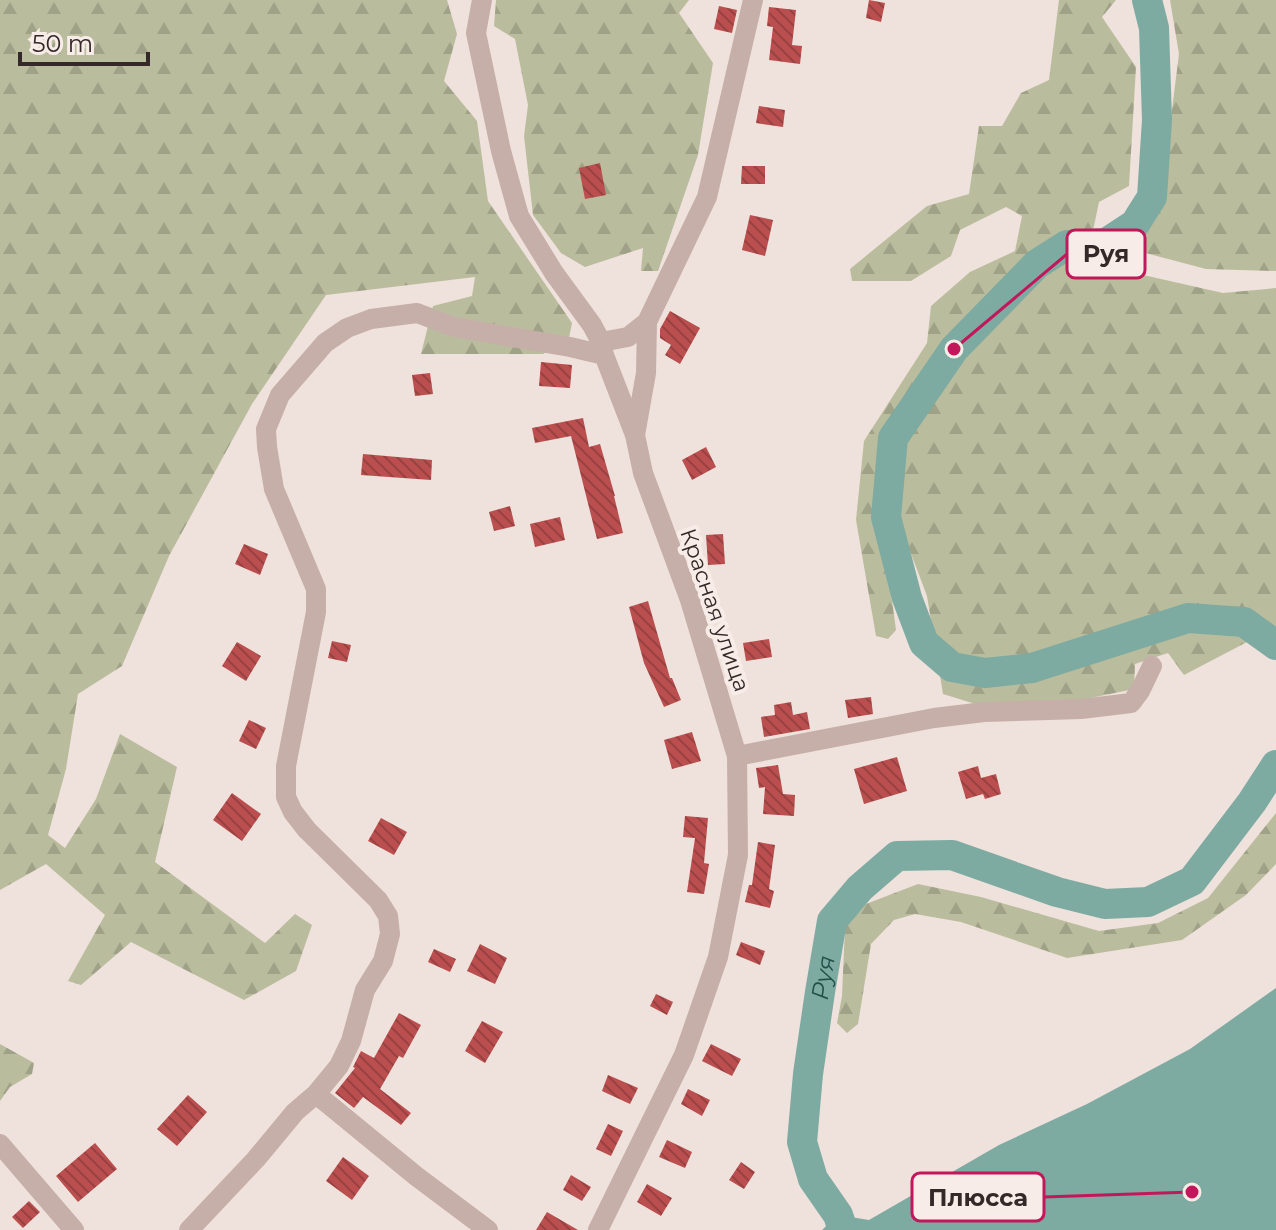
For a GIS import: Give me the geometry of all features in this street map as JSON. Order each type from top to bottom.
[{"type":"street","points":[[482,0],[476,33],[501,151],[519,216],[554,273],[592,325],[635,435]]},
{"type":"street","name":"Красная улица","points":[[598,1230],[684,1055],[718,957],[738,855],[737,756],[690,600],[643,473],[635,435],[646,373],[647,322],[707,197],[753,0]]},
{"type":"street","points":[[189,1230],[339,1066],[351,1041],[365,990],[383,961],[390,934],[388,916],[378,900],[307,830],[286,797],[286,766],[316,612],[316,589],[274,489],[266,429],[280,395],[325,343],[347,328],[371,319],[417,313],[454,327],[570,347],[602,349],[628,337],[647,322]]},
{"type":"street","points":[[737,756],[934,718],[1131,703],[1152,666]]},
{"type":"street","points":[[316,1094],[488,1230]]},
{"type":"street","points":[[0,1144],[74,1230]]},
{"type":"green space","points":[[0,0],[447,0],[457,34],[444,81],[477,121],[488,201],[572,323],[569,338],[543,354],[421,354],[433,306],[472,296],[475,277],[326,295],[252,404],[169,556],[122,666],[78,694],[66,769],[48,835],[65,848],[96,799],[120,734],[177,767],[155,862],[265,943],[295,914],[312,925],[296,971],[244,1000],[131,942],[81,985],[68,981],[105,915],[46,864],[0,890]]},
{"type":"green space","points":[[496,0],[689,0],[679,13],[713,63],[698,155],[658,271],[641,271],[643,248],[585,267],[561,253],[533,215],[524,136],[528,105],[515,39],[494,26]]},
{"type":"green space","points":[[1059,0],[1116,0],[1102,17],[1136,67],[1129,186],[1099,202],[1087,259],[1223,293],[1276,288],[1276,627],[1184,675],[1168,653],[1135,664],[1134,689],[1081,700],[985,707],[943,694],[927,596],[904,535],[890,544],[889,578],[896,630],[888,639],[876,636],[856,520],[864,441],[927,343],[931,306],[970,272],[1015,251],[1022,216],[1006,207],[960,230],[951,256],[911,281],[852,281],[850,269],[927,206],[969,194],[979,126],[1002,126],[1021,93],[1049,80]]},
{"type":"green space","points":[[1170,0],[1276,0],[1276,271],[1206,269],[1134,250],[1159,212],[1179,54]]},
{"type":"green space","points":[[1276,813],[1276,864],[1246,895],[1182,940],[1067,958],[961,922],[915,914],[894,920],[871,944],[858,1024],[847,1033],[837,1023],[842,996],[845,927],[866,904],[918,884],[981,897],[1099,931],[1158,923],[1208,898]]},
{"type":"green space","points":[[0,1044],[34,1063],[32,1074],[10,1087],[0,1101]]},
{"type":"water","points":[[1276,988],[1276,1230],[822,1230],[838,1215],[869,1220],[999,1145],[1087,1104],[1190,1049]]},
{"type":"building","points":[[869,0],[885,3],[881,22],[866,18]]},
{"type":"building","points":[[719,6],[737,10],[732,33],[714,29]]},
{"type":"building","points":[[769,7],[796,10],[792,45],[802,46],[800,64],[769,60],[773,27],[767,26]]},
{"type":"building","points":[[759,106],[785,110],[783,127],[756,123]]},
{"type":"building","points":[[600,163],[606,195],[585,199],[579,168]]},
{"type":"building","points":[[742,166],[765,166],[765,184],[741,184]]},
{"type":"building","points":[[750,215],[773,220],[765,256],[742,250]]},
{"type":"building","points":[[670,311],[700,328],[680,364],[665,355],[671,345],[660,338],[660,329]]},
{"type":"building","points":[[541,362],[572,365],[570,388],[539,386]]},
{"type":"building","points":[[430,373],[433,394],[415,396],[412,375]]},
{"type":"building","points":[[583,418],[589,447],[600,444],[623,533],[597,539],[571,436],[535,443],[532,428]]},
{"type":"building","points":[[706,447],[716,467],[692,480],[682,460]]},
{"type":"building","points":[[363,454],[432,460],[431,480],[361,475]]},
{"type":"building","points":[[510,506],[515,526],[494,531],[489,512]]},
{"type":"building","points":[[560,517],[565,540],[535,547],[530,524]]},
{"type":"building","points":[[723,534],[725,564],[708,565],[706,535]]},
{"type":"building","points":[[244,544],[268,554],[260,575],[235,564]]},
{"type":"building","points":[[648,601],[670,678],[681,700],[664,707],[644,663],[629,607]]},
{"type":"building","points":[[769,639],[772,657],[746,661],[743,643]]},
{"type":"building","points":[[332,641],[351,645],[347,662],[328,658]]},
{"type":"building","points":[[237,642],[261,656],[246,681],[222,666]]},
{"type":"building","points":[[871,697],[873,714],[848,718],[845,700]]},
{"type":"building","points":[[791,702],[793,715],[807,712],[810,729],[764,737],[761,717],[775,715],[774,705]]},
{"type":"building","points":[[249,720],[266,728],[256,749],[239,741]]},
{"type":"building","points":[[692,732],[701,761],[672,769],[664,740]]},
{"type":"building","points":[[897,757],[907,791],[864,804],[854,769]]},
{"type":"building","points":[[778,765],[783,794],[795,795],[794,816],[763,814],[765,787],[759,788],[756,768]]},
{"type":"building","points":[[978,766],[981,778],[996,774],[1001,794],[985,799],[983,794],[966,799],[958,772]]},
{"type":"building","points":[[232,793],[261,814],[242,841],[213,820]]},
{"type":"building","points":[[685,816],[708,818],[704,863],[709,864],[704,894],[687,892],[695,838],[683,837]]},
{"type":"building","points":[[381,818],[407,832],[394,855],[368,841]]},
{"type":"building","points":[[758,842],[775,845],[769,889],[774,891],[770,908],[745,902],[749,885],[752,885]]},
{"type":"building","points":[[741,942],[765,951],[760,965],[736,955]]},
{"type":"building","points":[[480,944],[507,958],[495,984],[467,971]]},
{"type":"building","points":[[434,949],[456,959],[450,972],[428,962]]},
{"type":"building","points":[[656,994],[673,1002],[667,1015],[650,1006]]},
{"type":"building","points":[[399,1013],[421,1025],[403,1058],[399,1056],[380,1089],[411,1113],[401,1125],[363,1097],[354,1108],[335,1093],[355,1068],[361,1051],[374,1058]]},
{"type":"building","points":[[482,1021],[503,1032],[485,1063],[465,1051]]},
{"type":"building","points":[[711,1044],[741,1059],[732,1076],[702,1061]]},
{"type":"building","points":[[608,1075],[638,1088],[630,1104],[602,1091]]},
{"type":"building","points":[[688,1089],[710,1100],[702,1116],[681,1104]]},
{"type":"building","points":[[188,1095],[207,1112],[177,1146],[157,1129]]},
{"type":"building","points":[[608,1124],[623,1131],[611,1156],[596,1149]]},
{"type":"building","points":[[667,1140],[692,1152],[685,1168],[659,1157]]},
{"type":"building","points":[[95,1143],[117,1169],[78,1202],[56,1176]]},
{"type":"building","points":[[343,1157],[369,1176],[352,1200],[326,1181]]},
{"type":"building","points":[[741,1162],[755,1172],[744,1189],[729,1180]]},
{"type":"building","points":[[571,1175],[591,1187],[582,1201],[563,1190]]},
{"type":"building","points":[[647,1184],[672,1198],[661,1216],[637,1202]]},
{"type":"building","points":[[29,1201],[40,1212],[23,1228],[12,1217]]},
{"type":"building","points":[[547,1212],[578,1230],[536,1230]]},
{"type":"waterway","name":"Руя","points":[[1147,0],[1154,28],[1157,120],[1152,197],[1135,224],[1106,243],[1067,245],[1037,264],[954,349],[893,438],[886,517],[907,598],[924,643],[952,667],[985,673],[1032,668],[1188,618],[1244,622],[1276,645]]},
{"type":"waterway","name":"Руя","points":[[843,1230],[838,1215],[813,1179],[802,1142],[808,1074],[832,921],[860,888],[897,856],[952,855],[1057,892],[1105,904],[1148,902],[1192,881],[1276,765]]},
{"type":"place","name":"Руя","points":[[954,349]]},
{"type":"place","name":"Плюсса","points":[[1192,1192]]}]
